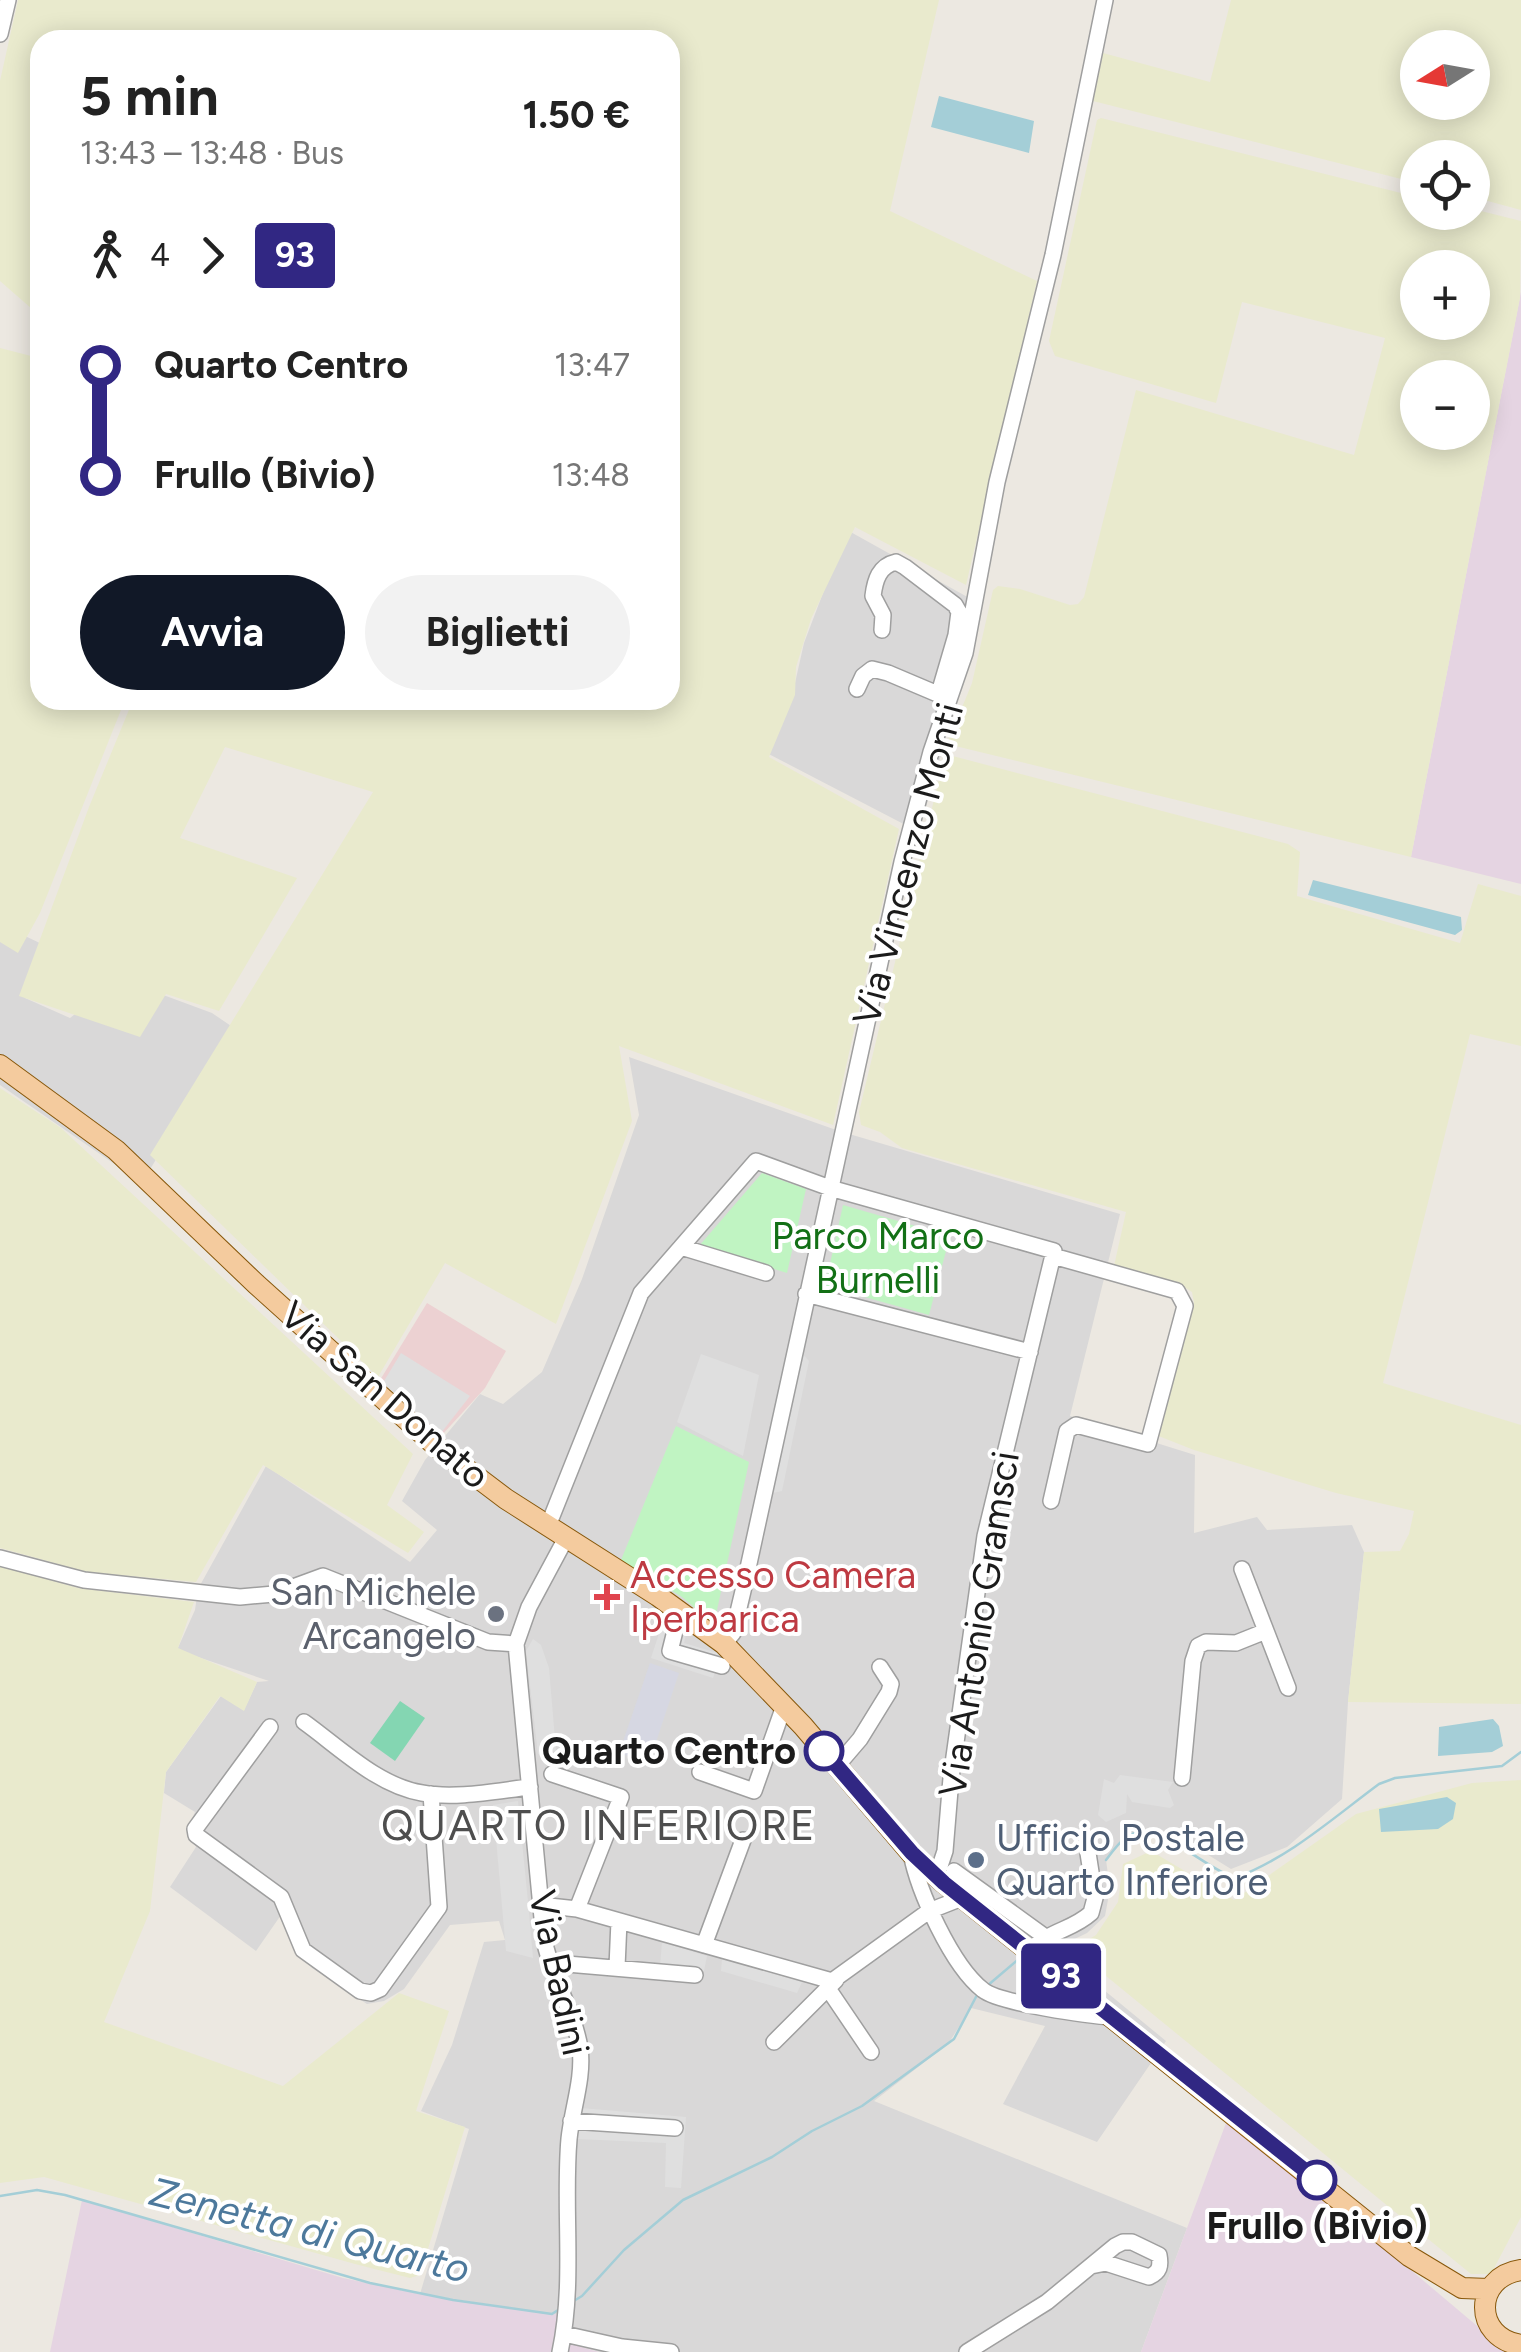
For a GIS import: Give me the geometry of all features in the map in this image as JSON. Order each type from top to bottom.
[{"type":"main road","name":"Via San Donato","points":[[0,1066],[116,1150],[270,1297],[436,1446],[724,1644],[962,1898],[1037,1944],[1112,2018],[1431,2271],[1486,2319],[1498,2336],[1518,2347]]},
{"type":"main road","points":[[1486,2319],[1489,2289],[1518,2266]]},
{"type":"main road","name":"Via San Donato","points":[[1431,2271],[1462,2288],[1489,2289]]},
{"type":"street","points":[[0,34],[8,0]]},
{"type":"street","name":"Via Vincenzo Monti","points":[[724,1644],[733,1633],[921,784],[954,665],[1053,255],[1105,0]]},
{"type":"street","points":[[882,630],[883,616],[874,602],[874,587],[880,570],[896,562],[959,612],[954,665]]},
{"type":"street","points":[[857,688],[872,669],[944,696]]},
{"type":"street","name":"Via Antonio Gramsci","points":[[680,1247],[756,1161],[830,1188],[1054,1251],[985,1536],[944,1839],[933,1868],[930,1911]]},
{"type":"street","points":[[548,1526],[641,1293],[680,1247],[766,1273]]},
{"type":"street","name":"Via Antonio Gramsci","points":[[1051,1501],[1067,1431],[1076,1424],[1148,1444],[1185,1306],[1177,1291],[1053,1256]]},
{"type":"street","points":[[806,1294],[1030,1352]]},
{"type":"street","name":"Via Badini","points":[[560,2352],[567,2305],[571,2121],[581,2063],[579,2044],[552,1974],[540,1905],[516,1644],[529,1607],[566,1538]]},
{"type":"street","points":[[0,1558],[84,1580],[240,1597],[274,1594],[323,1576],[488,1642],[516,1644]]},
{"type":"street","points":[[1242,1569],[1288,1688]]},
{"type":"street","points":[[680,1611],[670,1651],[722,1666]]},
{"type":"street","points":[[1182,1778],[1198,1646],[1206,1642],[1236,1643],[1266,1631]]},
{"type":"street","points":[[836,1766],[860,1739],[889,1692],[891,1684],[880,1668]]},
{"type":"street","points":[[700,1772],[754,1791],[784,1706]]},
{"type":"street","points":[[304,1722],[390,1783],[430,1794],[530,1787]]},
{"type":"street","points":[[270,1727],[195,1829],[196,1835],[281,1897],[303,1950],[360,1991],[371,1993],[380,1989],[439,1907],[430,1794]]},
{"type":"street","points":[[552,1774],[622,1798],[576,1909]]},
{"type":"street","points":[[704,1945],[744,1840]]},
{"type":"street","points":[[933,1868],[1037,1944],[1091,1913],[1095,1898],[1088,1854]]},
{"type":"street","name":"Via San Donato","points":[[933,1868],[916,1878],[930,1911],[969,1974],[991,1996],[1112,2018]]},
{"type":"street","points":[[774,2042],[832,1985],[930,1911],[962,1898]]},
{"type":"street","points":[[540,1905],[576,1909],[826,1981],[871,2052]]},
{"type":"street","points":[[616,1968],[619,1921]]},
{"type":"street","points":[[567,1964],[695,1975]]},
{"type":"street","points":[[571,2121],[675,2128]]},
{"type":"street","points":[[967,2352],[1046,2302],[1090,2266]]},
{"type":"street","points":[[564,2334],[622,2347],[671,2352]]},
{"type":"shaded area","points":[[1521,292],[1521,884],[1411,857]]},
{"type":"shaded area","points":[[847,530],[980,604],[972,646],[919,832],[761,750],[795,683],[804,643]]},
{"type":"shaded area","points":[[0,924],[46,946],[25,998],[70,1018],[120,979],[212,1013],[234,1028],[142,1183],[0,1085]]},
{"type":"shaded area","name":"QUARTO INFERIORE","points":[[629,1057],[839,1131],[1120,1214],[1070,1416],[1195,1455],[1194,1533],[1257,1517],[1267,1530],[1352,1525],[1364,1552],[1342,1799],[1287,1847],[1231,1869],[1176,1835],[1134,1833],[1106,1860],[1110,1889],[1105,1916],[1087,1933],[1054,1949],[1166,2041],[1097,2142],[1003,2104],[1045,2026],[971,2008],[948,2044],[874,2101],[1187,2228],[1141,2352],[599,2352],[564,2342],[567,2316],[420,2294],[469,2129],[421,2111],[452,2045],[484,1942],[505,1940],[499,1921],[450,1925],[404,1989],[384,2001],[367,2004],[312,1968],[296,1950],[281,1915],[256,1951],[170,1887],[196,1847],[188,1827],[195,1812],[164,1793],[166,1772],[221,1696],[244,1710],[257,1682],[269,1681],[177,1650],[195,1610],[198,1589],[266,1466],[410,1562],[437,1530],[402,1501],[425,1460],[480,1394],[503,1404],[542,1372],[582,1279],[639,1115]]},
{"type":"shaded area","points":[[427,1303],[506,1351],[485,1388],[441,1436],[377,1385]]},
{"type":"shaded area","points":[[801,1352],[809,1361],[782,1491],[773,1493]]},
{"type":"shaded area","points":[[401,1353],[470,1396],[441,1433],[381,1386]]},
{"type":"shaded area","points":[[701,1354],[759,1375],[743,1456],[677,1422]]},
{"type":"shaded area","points":[[666,1612],[688,1626],[684,1643],[721,1654],[713,1678],[651,1658]]},
{"type":"shaded area","points":[[533,1639],[541,1645],[549,1668],[556,1751],[538,1754],[526,1651]]},
{"type":"shaded area","points":[[650,1663],[679,1673],[649,1763],[619,1753]]},
{"type":"shaded area","points":[[1120,1775],[1173,1782],[1168,1790],[1174,1805],[1170,1808],[1132,1802],[1127,1794],[1126,1813],[1106,1822],[1098,1815],[1104,1779],[1114,1783]]},
{"type":"shaded area","points":[[518,1801],[533,1958],[506,1951],[493,1805]]},
{"type":"shaded area","points":[[662,1942],[707,1956],[704,1971],[660,1967]]},
{"type":"shaded area","points":[[722,1959],[802,1982],[797,1993],[721,1971]]},
{"type":"shaded area","points":[[581,2108],[686,2117],[681,2188],[665,2187],[666,2143],[578,2139]]},
{"type":"shaded area","points":[[1226,2123],[1238,2127],[1272,2153],[1508,2352],[1141,2352]]},
{"type":"shaded area","points":[[82,2200],[343,2278],[568,2316],[564,2342],[599,2352],[50,2352]]},
{"type":"green space","points":[[18,0],[939,0],[890,211],[1037,281],[966,585],[855,527],[811,619],[796,667],[795,695],[769,757],[899,829],[833,1125],[619,1046],[632,1121],[556,1324],[445,1263],[378,1377],[150,1155],[373,792],[225,747],[180,838],[297,878],[219,1011],[166,994],[140,1037],[19,996],[129,710],[680,710],[680,30],[30,30],[30,307],[0,281],[0,81]]},
{"type":"green space","points":[[1231,0],[1521,0],[1521,210],[1490,202],[1490,140],[1400,140],[1400,179],[1093,101],[1103,53],[1210,82]]},
{"type":"green space","points":[[1101,118],[1400,193],[1400,230],[1490,230],[1490,213],[1521,221],[1520,298],[1411,857],[947,744],[972,683],[993,590],[998,586],[1020,589],[1070,605],[1078,604],[1084,597],[1136,390],[1354,455],[1385,338],[1242,302],[1216,403],[1055,356],[1049,341],[1097,120]]},
{"type":"green space","points":[[0,348],[30,356],[30,710],[121,710],[40,913],[18,953],[0,942]]},
{"type":"green space","points":[[945,754],[1288,844],[1300,852],[1297,896],[1460,943],[1478,884],[1521,896],[1521,1046],[1470,1034],[1383,1383],[1521,1425],[1521,1704],[1348,1702],[1364,1552],[1400,1551],[1414,1511],[1336,1493],[1156,1435],[1194,1303],[1192,1292],[1181,1285],[1114,1266],[1126,1212],[902,1148],[880,1132],[861,1125],[859,1112]]},
{"type":"green space","points":[[0,1088],[61,1128],[413,1454],[387,1505],[424,1532],[408,1553],[263,1465],[196,1582],[87,1572],[0,1548]]},
{"type":"green space","points":[[762,1173],[806,1189],[787,1273],[699,1246]]},
{"type":"green space","name":"Parco Marco Burnelli","points":[[843,1205],[950,1236],[929,1315],[825,1286]]},
{"type":"green space","points":[[676,1426],[749,1462],[714,1624],[682,1597],[621,1560]]},
{"type":"green space","points":[[0,1566],[78,1588],[194,1602],[178,1648],[257,1682],[244,1711],[220,1696],[166,1772],[150,1911],[104,2022],[283,2086],[399,1993],[449,2011],[416,2111],[465,2127],[420,2275],[410,2278],[355,2264],[44,2177],[0,2183]]},
{"type":"green space","points":[[400,1701],[425,1718],[395,1761],[370,1743]]},
{"type":"green space","points":[[1521,1780],[1521,2217],[1491,2274],[1471,2274],[1073,1949],[1096,1935],[1118,1902],[1123,1864],[1151,1851],[1234,1900],[1356,1814],[1472,1783]]},
{"type":"water","points":[[939,96],[1034,121],[1029,153],[931,127]]},
{"type":"water","points":[[1313,880],[1461,917],[1462,930],[1455,935],[1308,895]]},
{"type":"water","points":[[1493,1719],[1499,1726],[1503,1746],[1492,1752],[1438,1756],[1439,1727]]},
{"type":"water","points":[[1447,1797],[1456,1803],[1453,1819],[1438,1829],[1381,1832],[1379,1809]]},
{"type":"waterway","name":"Zenetta di Quarto","points":[[1106,1860],[1126,1837],[1147,1833],[1172,1842],[1235,1878],[1292,1848],[1379,1784],[1395,1778],[1502,1766],[1521,1752]]},
{"type":"waterway","name":"Zenetta di Quarto","points":[[987,1986],[1020,1958]]},
{"type":"waterway","name":"Zenetta di Quarto","points":[[572,2302],[624,2250],[683,2200],[772,2157],[862,2106],[954,2039],[977,1995]]},
{"type":"waterway","name":"Zenetta di Quarto","points":[[0,2196],[37,2190],[65,2195],[370,2283],[552,2314],[561,2308]]},
{"type":"bus line","name":"93","points":[[824,1751],[912,1853],[944,1883],[1317,2180]]},
{"type":"place","name":"Accesso Camera Iperbarica","points":[[607,1597]]},
{"type":"place","name":"San Michele Arcangelo","points":[[496,1614]]},
{"type":"place","name":"Quarto Centro","points":[[824,1751]]},
{"type":"place","name":"Ufficio Postale Quarto Inferiore","points":[[976,1860]]},
{"type":"place","name":"Frullo (Bivio)","points":[[1317,2180]]},
{"type":"district","name":"QUARTO INFERIORE","points":[[599,1825]]}]
